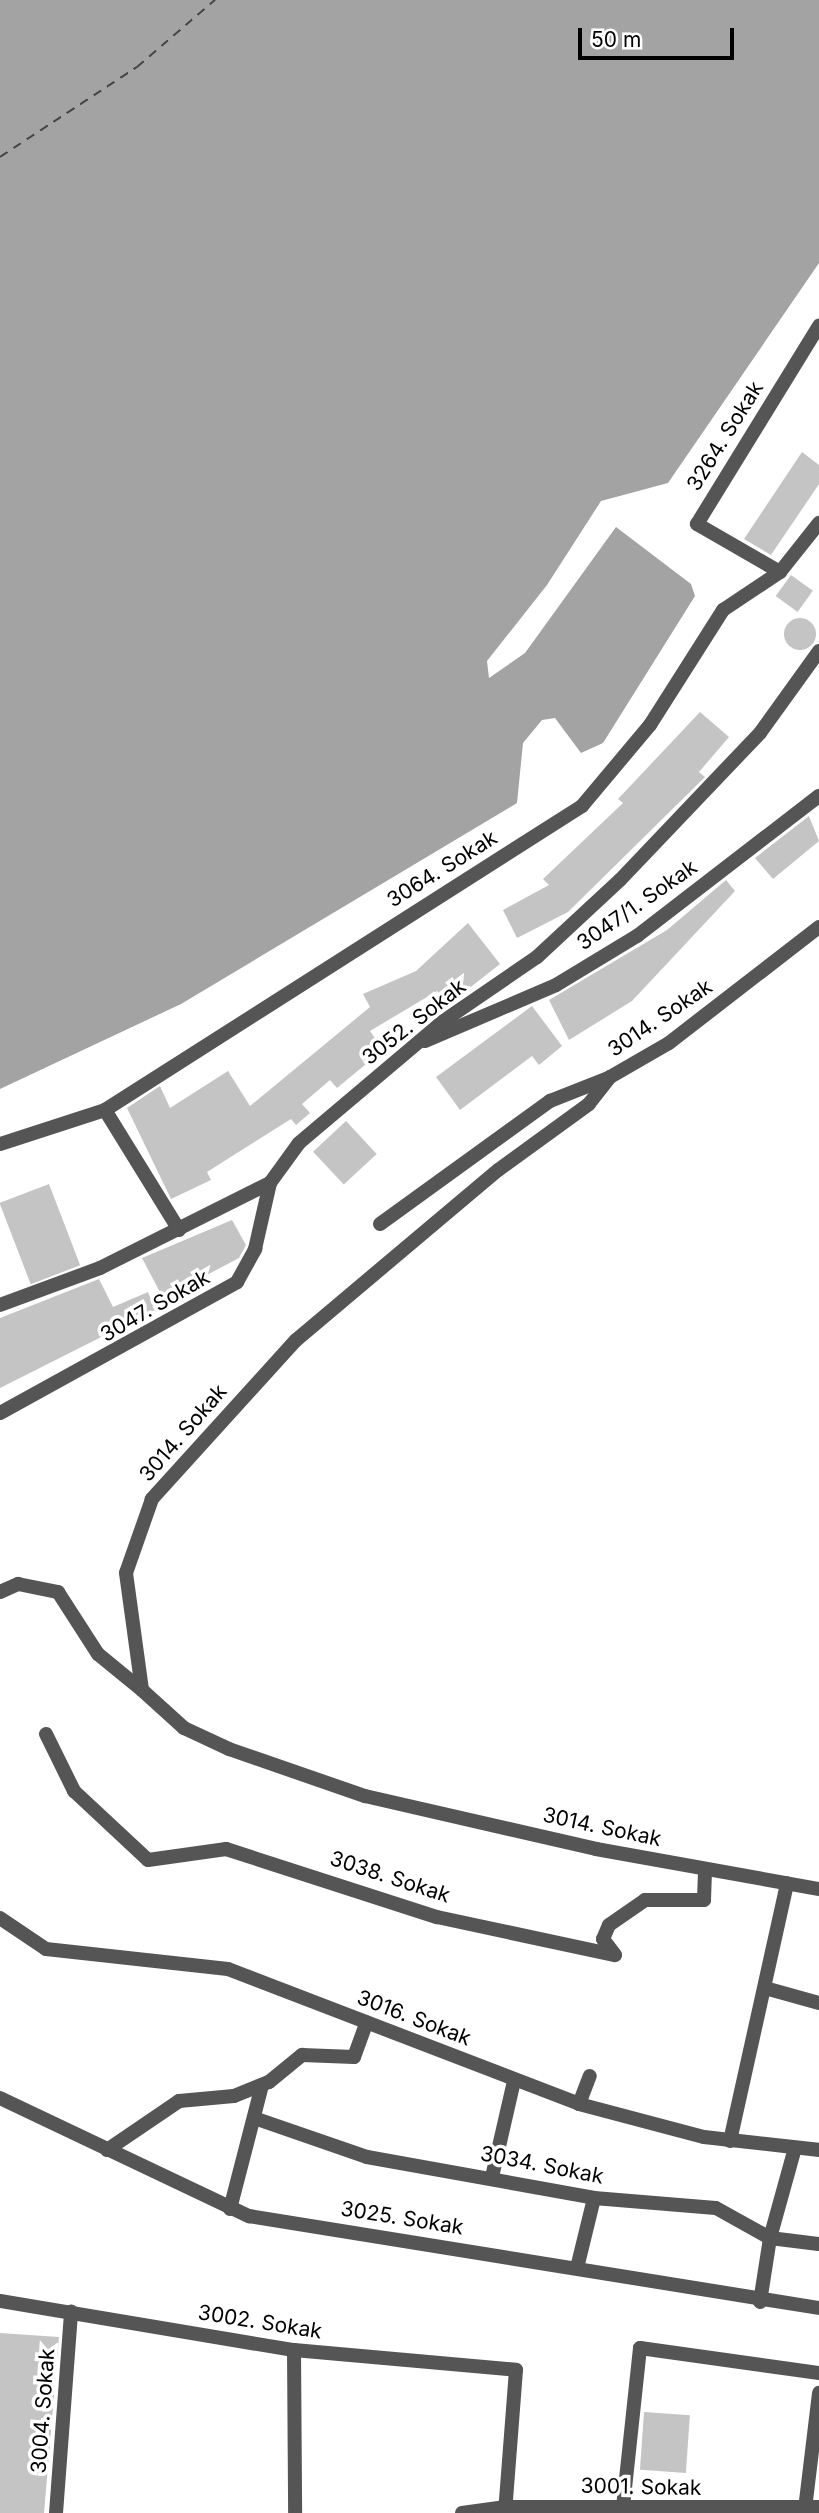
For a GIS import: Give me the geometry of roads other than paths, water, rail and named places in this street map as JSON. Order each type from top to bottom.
[{"type":"street","name":"3264. Sokak","points":[[780,572],[697,524],[819,326]]},
{"type":"street","name":"3064. Sokak","points":[[0,1144],[105,1110],[582,806],[650,725],[723,610],[780,572],[819,523]]},
{"type":"street","name":"3052. Sokak","points":[[1,1301],[56,1287],[270,1184],[299,1143],[425,1041],[537,957],[620,880],[760,733],[819,651]]},
{"type":"street","name":"3047/1. Sokak","points":[[425,1041],[556,985],[637,936],[819,796]]},
{"type":"street","name":"3014. Sokak","points":[[819,927],[669,1042],[610,1077],[589,1104],[498,1170],[296,1340],[152,1499],[126,1573],[142,1690],[184,1728],[229,1749],[365,1796],[705,1869],[819,1889]]},
{"type":"street","points":[[380,1224],[550,1101],[610,1077]]},
{"type":"street","points":[[105,1110],[179,1230]]},
{"type":"street","name":"3047. Sokak","points":[[0,1413],[237,1282],[255,1249],[270,1184]]},
{"type":"street","points":[[0,1592],[18,1584],[58,1592],[98,1654],[142,1690]]},
{"type":"street","name":"3038. Sokak","points":[[46,1734],[74,1791],[148,1860],[226,1849],[437,1917],[615,1955],[603,1940],[609,1925],[645,1900],[704,1900],[705,1869]]},
{"type":"street","points":[[730,2141],[787,1883]]},
{"type":"street","name":"3016. Sokak","points":[[0,1918],[46,1949],[228,1969],[579,2104],[730,2141],[819,2150]]},
{"type":"street","points":[[765,1988],[819,2003]]},
{"type":"street","points":[[107,2150],[179,2101],[234,2096],[262,2085],[302,2055],[354,2057],[367,2022]]},
{"type":"street","points":[[579,2104],[590,2076]]},
{"type":"street","points":[[492,2176],[514,2081]]},
{"type":"street","points":[[230,2208],[257,2119],[262,2085]]},
{"type":"street","name":"3025. Sokak","points":[[0,2098],[230,2208],[761,2302],[819,2308]]},
{"type":"street","name":"3034. Sokak","points":[[257,2119],[367,2157],[492,2176],[594,2198],[716,2208],[769,2238],[819,2244]]},
{"type":"street","points":[[761,2302],[769,2238],[795,2148]]},
{"type":"street","points":[[577,2268],[594,2198]]},
{"type":"street","name":"3002. Sokak","points":[[0,2301],[294,2350],[516,2370],[506,2510]]},
{"type":"street","name":"3004. Sokak","points":[[56,2513],[71,2312]]},
{"type":"street","points":[[623,2507],[640,2348],[819,2373]]},
{"type":"street","points":[[294,2350],[295,2513]]},
{"type":"street","points":[[812,2508],[819,2393]]},
{"type":"street","name":"3001. Sokak","points":[[462,2513],[623,2507],[735,2511],[812,2508]]}]
